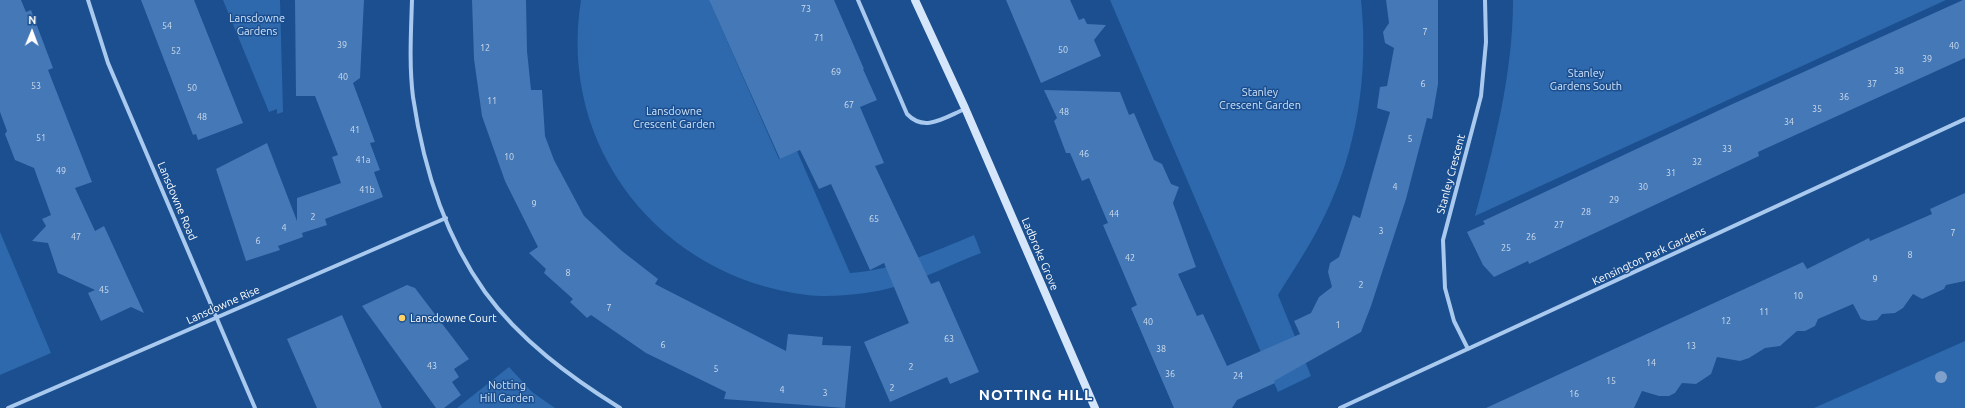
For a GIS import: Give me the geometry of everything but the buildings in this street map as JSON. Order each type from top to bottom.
[{"type":"main road","name":"Ladbroke Grove","points":[[915,0],[965,108],[1095,408]]},
{"type":"street","name":"Lansdowne Road","points":[[88,0],[108,63],[255,408]]},
{"type":"street","points":[[412,0],[410,43],[413,96],[421,142],[433,183],[463,258],[486,293],[515,327],[550,360],[591,390],[620,408]]},
{"type":"street","points":[[858,0],[907,114],[914,121],[925,124],[932,123],[965,108]]},
{"type":"street","name":"Stanley Crescent","points":[[1468,349],[1454,321],[1445,288],[1443,240],[1481,96],[1486,42],[1485,0]]},
{"type":"street","name":"Kensington Park Gardens","points":[[1340,408],[1965,119]]},
{"type":"street","name":"Lansdowne Rise","points":[[8,408],[446,218]]},
{"type":"green space","name":"Lansdowne Gardens","points":[[223,0],[280,0],[283,112],[277,114],[277,109],[269,112]]},
{"type":"green space","name":"Lansdowne Crescent Garden","points":[[581,0],[715,0],[710,2],[779,159],[797,151],[850,273],[898,264],[928,254],[974,235],[981,253],[905,284],[874,292],[839,296],[807,295],[754,283],[706,262],[665,233],[630,196],[603,153],[586,106],[578,54]]},
{"type":"green space","name":"Stanley Crescent Garden","points":[[1110,0],[1361,0],[1363,28],[1362,83],[1358,111],[1345,166],[1319,227],[1278,295],[1311,376],[1278,392]]},
{"type":"green space","name":"Stanley Gardens South","points":[[1513,0],[1946,0],[1475,216],[1489,163],[1506,82],[1510,55]]},
{"type":"green space","points":[[0,232],[51,353],[0,375]]},
{"type":"green space","points":[[1965,341],[1965,408],[1814,408]]},
{"type":"green space","name":"Notting Hill Garden","points":[[509,367],[532,392],[555,408],[457,408]]},
{"type":"place","name":"Lansdowne Court","points":[[402,318]]},
{"type":"district","name":"NOTTING HILL","points":[[1036,395]]}]
